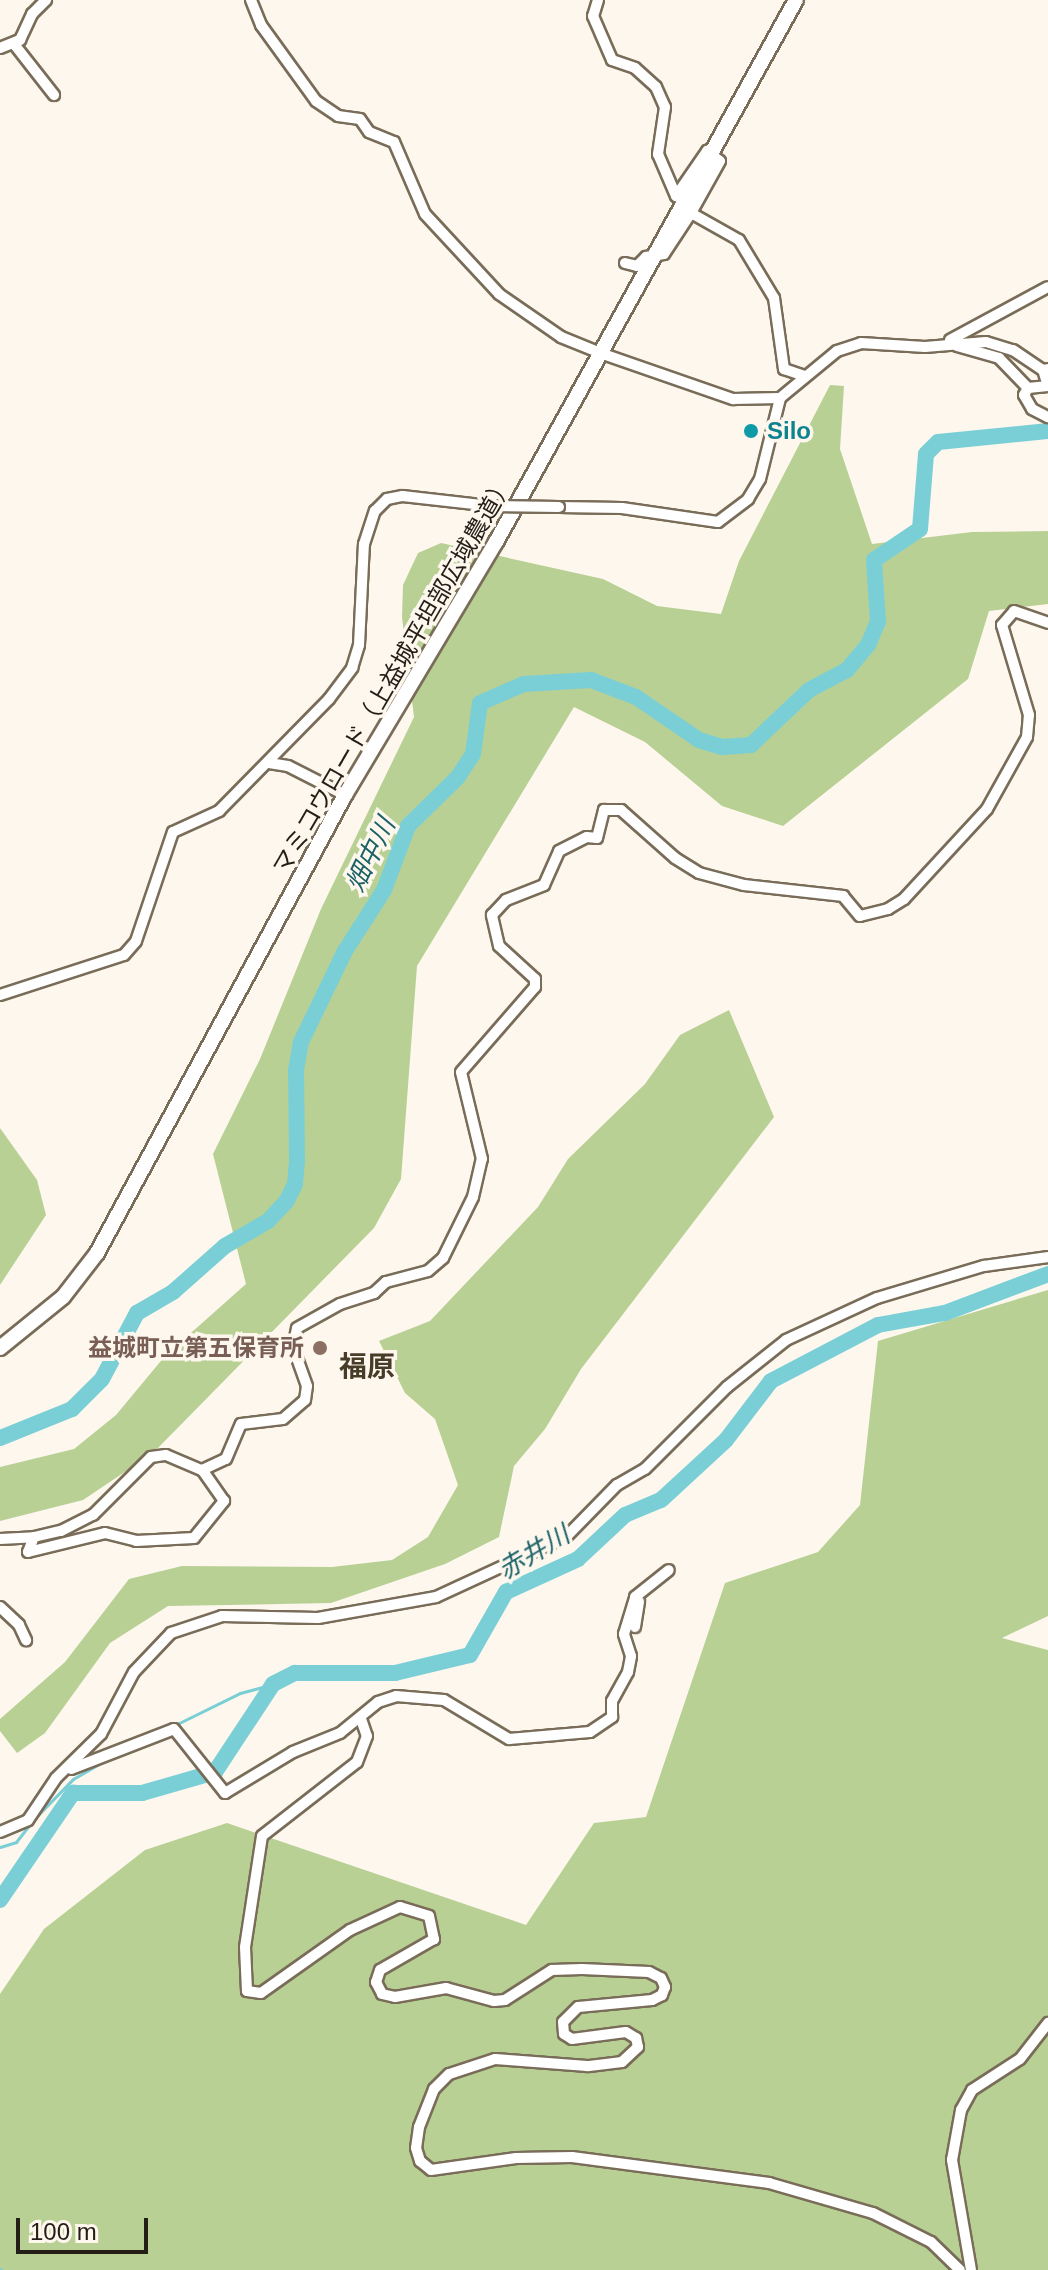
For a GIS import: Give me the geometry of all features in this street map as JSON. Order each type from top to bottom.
[{"type":"street","points":[[0,48],[14,44],[46,0]]},
{"type":"street","points":[[251,0],[261,25],[316,101],[338,116],[360,119],[369,132],[394,142],[425,214],[471,268],[561,337],[733,399],[780,398]]},
{"type":"street","points":[[598,0],[593,16],[612,60],[635,68],[656,87],[665,107],[658,154],[676,196],[707,151],[720,161],[664,254],[646,257],[637,266],[625,263]]},
{"type":"street","name":"マミコウロード（上益城平坦部広域農道）","points":[[0,1348],[63,1297],[97,1253],[345,795],[437,646],[603,354],[796,0]]},
{"type":"street","points":[[14,44],[54,95]]},
{"type":"street","points":[[691,213],[739,240],[774,298],[784,369],[804,376]]},
{"type":"street","points":[[0,995],[124,955],[136,941],[173,832],[219,811],[269,763],[352,668],[359,645],[365,535],[375,511],[387,499],[403,496],[491,506],[622,508],[718,522],[742,505],[760,479],[780,398],[837,351],[861,343],[925,347],[949,341],[1048,287]]},
{"type":"street","points":[[949,341],[986,342],[1013,350],[1046,369],[1048,386],[1028,388],[985,350],[949,341]]},
{"type":"street","points":[[1028,388],[1024,395],[1032,409],[1048,417]]},
{"type":"street","points":[[202,1470],[226,1459],[241,1424],[283,1419],[305,1400],[307,1386],[293,1347],[297,1328],[340,1304],[374,1293],[386,1282],[428,1271],[450,1250],[473,1197],[482,1159],[461,1072],[535,987],[535,979],[499,946],[492,915],[495,909],[544,885],[559,851],[587,837],[597,838],[604,810],[611,806],[699,873],[744,885],[843,896],[860,916],[888,909],[904,899],[987,809],[1027,737],[1029,715],[1007,655],[1002,625],[1014,611],[1048,623]]},
{"type":"street","points":[[269,763],[288,766],[345,795]]},
{"type":"street","points":[[0,1832],[28,1820],[56,1778],[101,1734],[134,1672],[171,1633],[222,1616],[318,1618],[436,1597],[566,1537],[617,1485],[645,1469],[727,1387],[786,1340],[877,1298],[984,1266],[1048,1257]]},
{"type":"street","points":[[0,1539],[34,1537],[61,1531],[93,1515],[151,1457],[166,1455],[202,1470],[224,1501],[194,1538],[136,1541],[105,1533],[28,1552],[34,1537]]},
{"type":"street","points":[[56,1778],[89,1759],[174,1729],[225,1793],[361,1719],[378,1702],[396,1696],[444,1700],[509,1739],[553,1738],[603,1726],[612,1717],[612,1701],[628,1672],[631,1656],[624,1634],[641,1591],[669,1570]]},
{"type":"street","points":[[635,1627],[641,1591]]},
{"type":"street","points":[[0,1607],[12,1615],[26,1640]]},
{"type":"street","points":[[361,1719],[367,1736],[357,1762],[262,1836],[248,1921],[247,1991],[261,1993],[350,1930],[400,1907],[429,1916],[434,1939],[380,1970],[376,1982],[382,1994],[395,1997],[446,1988],[494,2001],[505,2000],[552,1970],[582,1969],[649,1972],[661,1978],[665,1987],[662,1995],[652,2000],[578,2007],[563,2022],[564,2034],[572,2039],[626,2032],[636,2038],[638,2047],[622,2062],[587,2066],[495,2059],[449,2074],[434,2089],[419,2127],[416,2148],[420,2161],[431,2170],[516,2158],[572,2157],[769,2183],[873,2213],[931,2242],[960,2270]]},
{"type":"street","points":[[971,2270],[952,2160],[961,2110],[972,2090],[1020,2059],[1048,2023]]},
{"type":"green space","points":[[830,385],[844,386],[840,449],[872,544],[972,532],[1048,531],[1048,604],[989,611],[968,679],[783,826],[722,806],[645,742],[574,707],[417,966],[401,1179],[374,1228],[153,1453],[83,1500],[0,1521],[0,1467],[74,1449],[116,1415],[165,1356],[246,1284],[213,1154],[260,1059],[321,909],[414,717],[402,617],[403,585],[418,553],[441,543],[603,579],[657,606],[721,614],[739,561]]},
{"type":"green space","points":[[729,1010],[774,1117],[581,1369],[545,1429],[514,1466],[499,1537],[445,1564],[331,1603],[168,1606],[110,1643],[45,1733],[17,1753],[0,1731],[0,1719],[65,1662],[129,1579],[182,1566],[332,1567],[392,1560],[428,1537],[458,1485],[435,1419],[405,1393],[379,1341],[430,1321],[538,1207],[568,1159],[645,1084],[680,1035]]},
{"type":"green space","points":[[0,1128],[37,1180],[46,1215],[0,1285]]},
{"type":"green space","points":[[1048,1290],[1048,1616],[1002,1638],[1048,1650],[1048,2270],[0,2270],[0,1994],[44,1929],[145,1850],[227,1823],[526,1925],[594,1823],[646,1817],[725,1583],[818,1552],[860,1505],[878,1341]]},
{"type":"waterway","name":"畑中川","points":[[0,1438],[72,1409],[102,1379],[137,1313],[173,1292],[225,1246],[268,1221],[286,1202],[295,1184],[296,1070],[301,1042],[345,951],[384,890],[408,826],[458,777],[473,754],[480,703],[524,684],[591,680],[636,697],[699,740],[722,747],[751,745],[809,690],[847,670],[868,645],[878,622],[874,560],[920,529],[926,454],[938,442],[1048,431]]},
{"type":"waterway","name":"赤井川","points":[[0,1900],[73,1793],[142,1793],[215,1772],[273,1684],[295,1673],[395,1673],[470,1655],[506,1592],[578,1559],[625,1515],[661,1500],[726,1440],[771,1381],[878,1325],[945,1313],[1048,1274]]},
{"type":"waterway","points":[[173,1726],[240,1693],[273,1684]]},
{"type":"waterway","points":[[38,1815],[73,1779],[106,1760]]},
{"type":"waterway","points":[[0,1847],[16,1842],[30,1824]]},
{"type":"place","name":"Silo","points":[[751,431]]},
{"type":"place","name":"益城町立第五保育所","points":[[320,1348]]},
{"type":"district","name":"福原","points":[[367,1367]]}]
